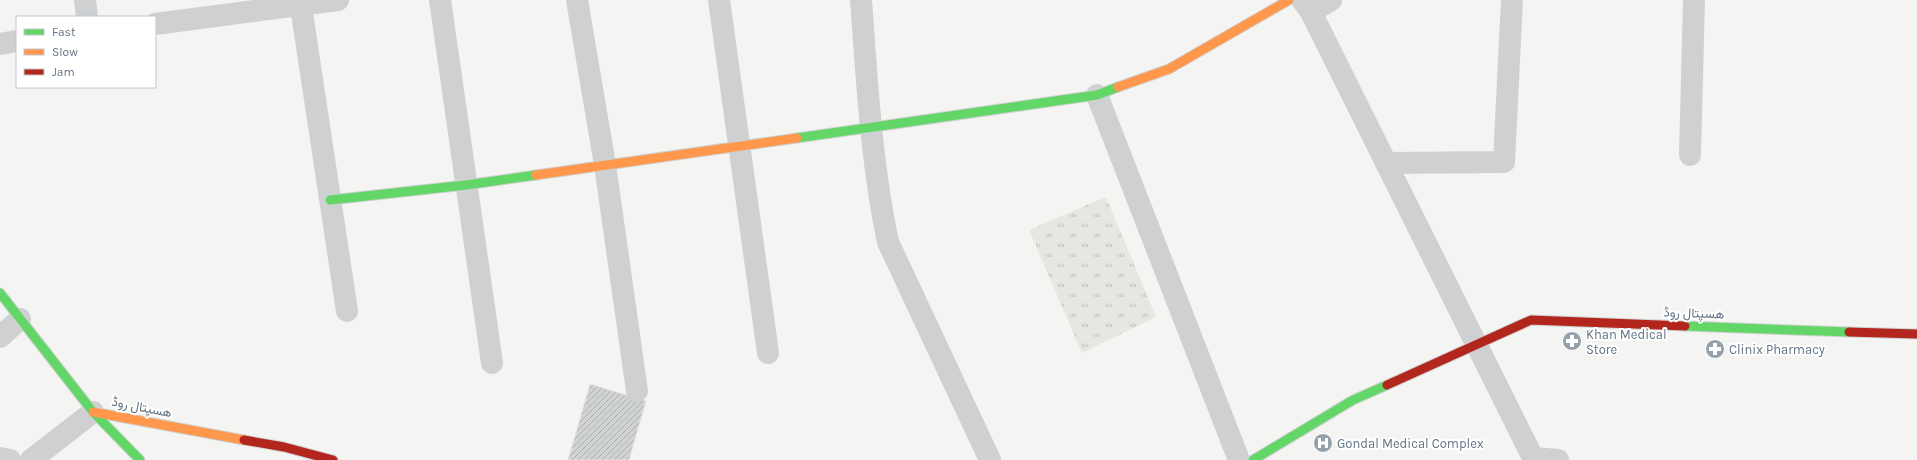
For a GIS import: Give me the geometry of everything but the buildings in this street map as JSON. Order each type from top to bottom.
[{"type":"main road","points":[[330,200],[466,184],[605,165],[1097,95],[1169,69],[1289,0]]},
{"type":"main road","name":"ھسپتال روڈ","points":[[0,293],[93,412],[284,447],[333,460]]},
{"type":"main road","name":"ھسپتال روڈ","points":[[1253,460],[1353,400],[1475,343],[1531,320],[1917,334]]},
{"type":"main road","points":[[93,412],[140,460]]},
{"type":"street","points":[[85,0],[87,16]]},
{"type":"street","points":[[156,24],[300,3],[338,0]]},
{"type":"street","points":[[440,0],[492,363]]},
{"type":"street","points":[[577,0],[605,165],[637,391]]},
{"type":"street","points":[[719,0],[768,353]]},
{"type":"street","points":[[860,0],[870,127],[882,216],[888,242],[990,460]]},
{"type":"street","points":[[1331,0],[1307,6],[1533,459],[1558,460]]},
{"type":"street","points":[[1386,163],[1504,162],[1512,0]]},
{"type":"street","points":[[1690,154],[1694,0]]},
{"type":"street","points":[[300,3],[347,311]]},
{"type":"street","points":[[0,44],[16,42]]},
{"type":"street","points":[[1097,95],[1239,460]]},
{"type":"street","points":[[0,337],[20,319]]},
{"type":"street","points":[[31,460],[93,412]]},
{"type":"street","points":[[0,458],[10,460]]},
{"type":"green space","points":[[1106,197],[1156,317],[1082,353],[1029,230]]},
{"type":"traffic: fast","points":[[797,138],[1097,95],[1118,87]]},
{"type":"traffic: fast","points":[[330,200],[466,185],[536,175]]},
{"type":"traffic: fast","points":[[0,293],[93,412],[140,460]]},
{"type":"traffic: fast","points":[[1685,326],[1849,332]]},
{"type":"traffic: fast","points":[[1253,460],[1353,400],[1387,385]]},
{"type":"traffic: slow","points":[[1118,87],[1169,69],[1289,0]]},
{"type":"traffic: slow","points":[[536,175],[797,138]]},
{"type":"traffic: slow","points":[[93,412],[244,440]]},
{"type":"traffic: jam","points":[[1387,385],[1531,320],[1685,326]]},
{"type":"traffic: jam","points":[[1849,332],[1917,334]]},
{"type":"traffic: jam","points":[[244,440],[284,447],[333,460]]},
{"type":"place","name":"Khan Medical Store","points":[[1572,341]]},
{"type":"place","name":"Clinix Pharmacy","points":[[1715,349]]},
{"type":"place","name":"Gondal Medical Complex","points":[[1323,443]]}]
